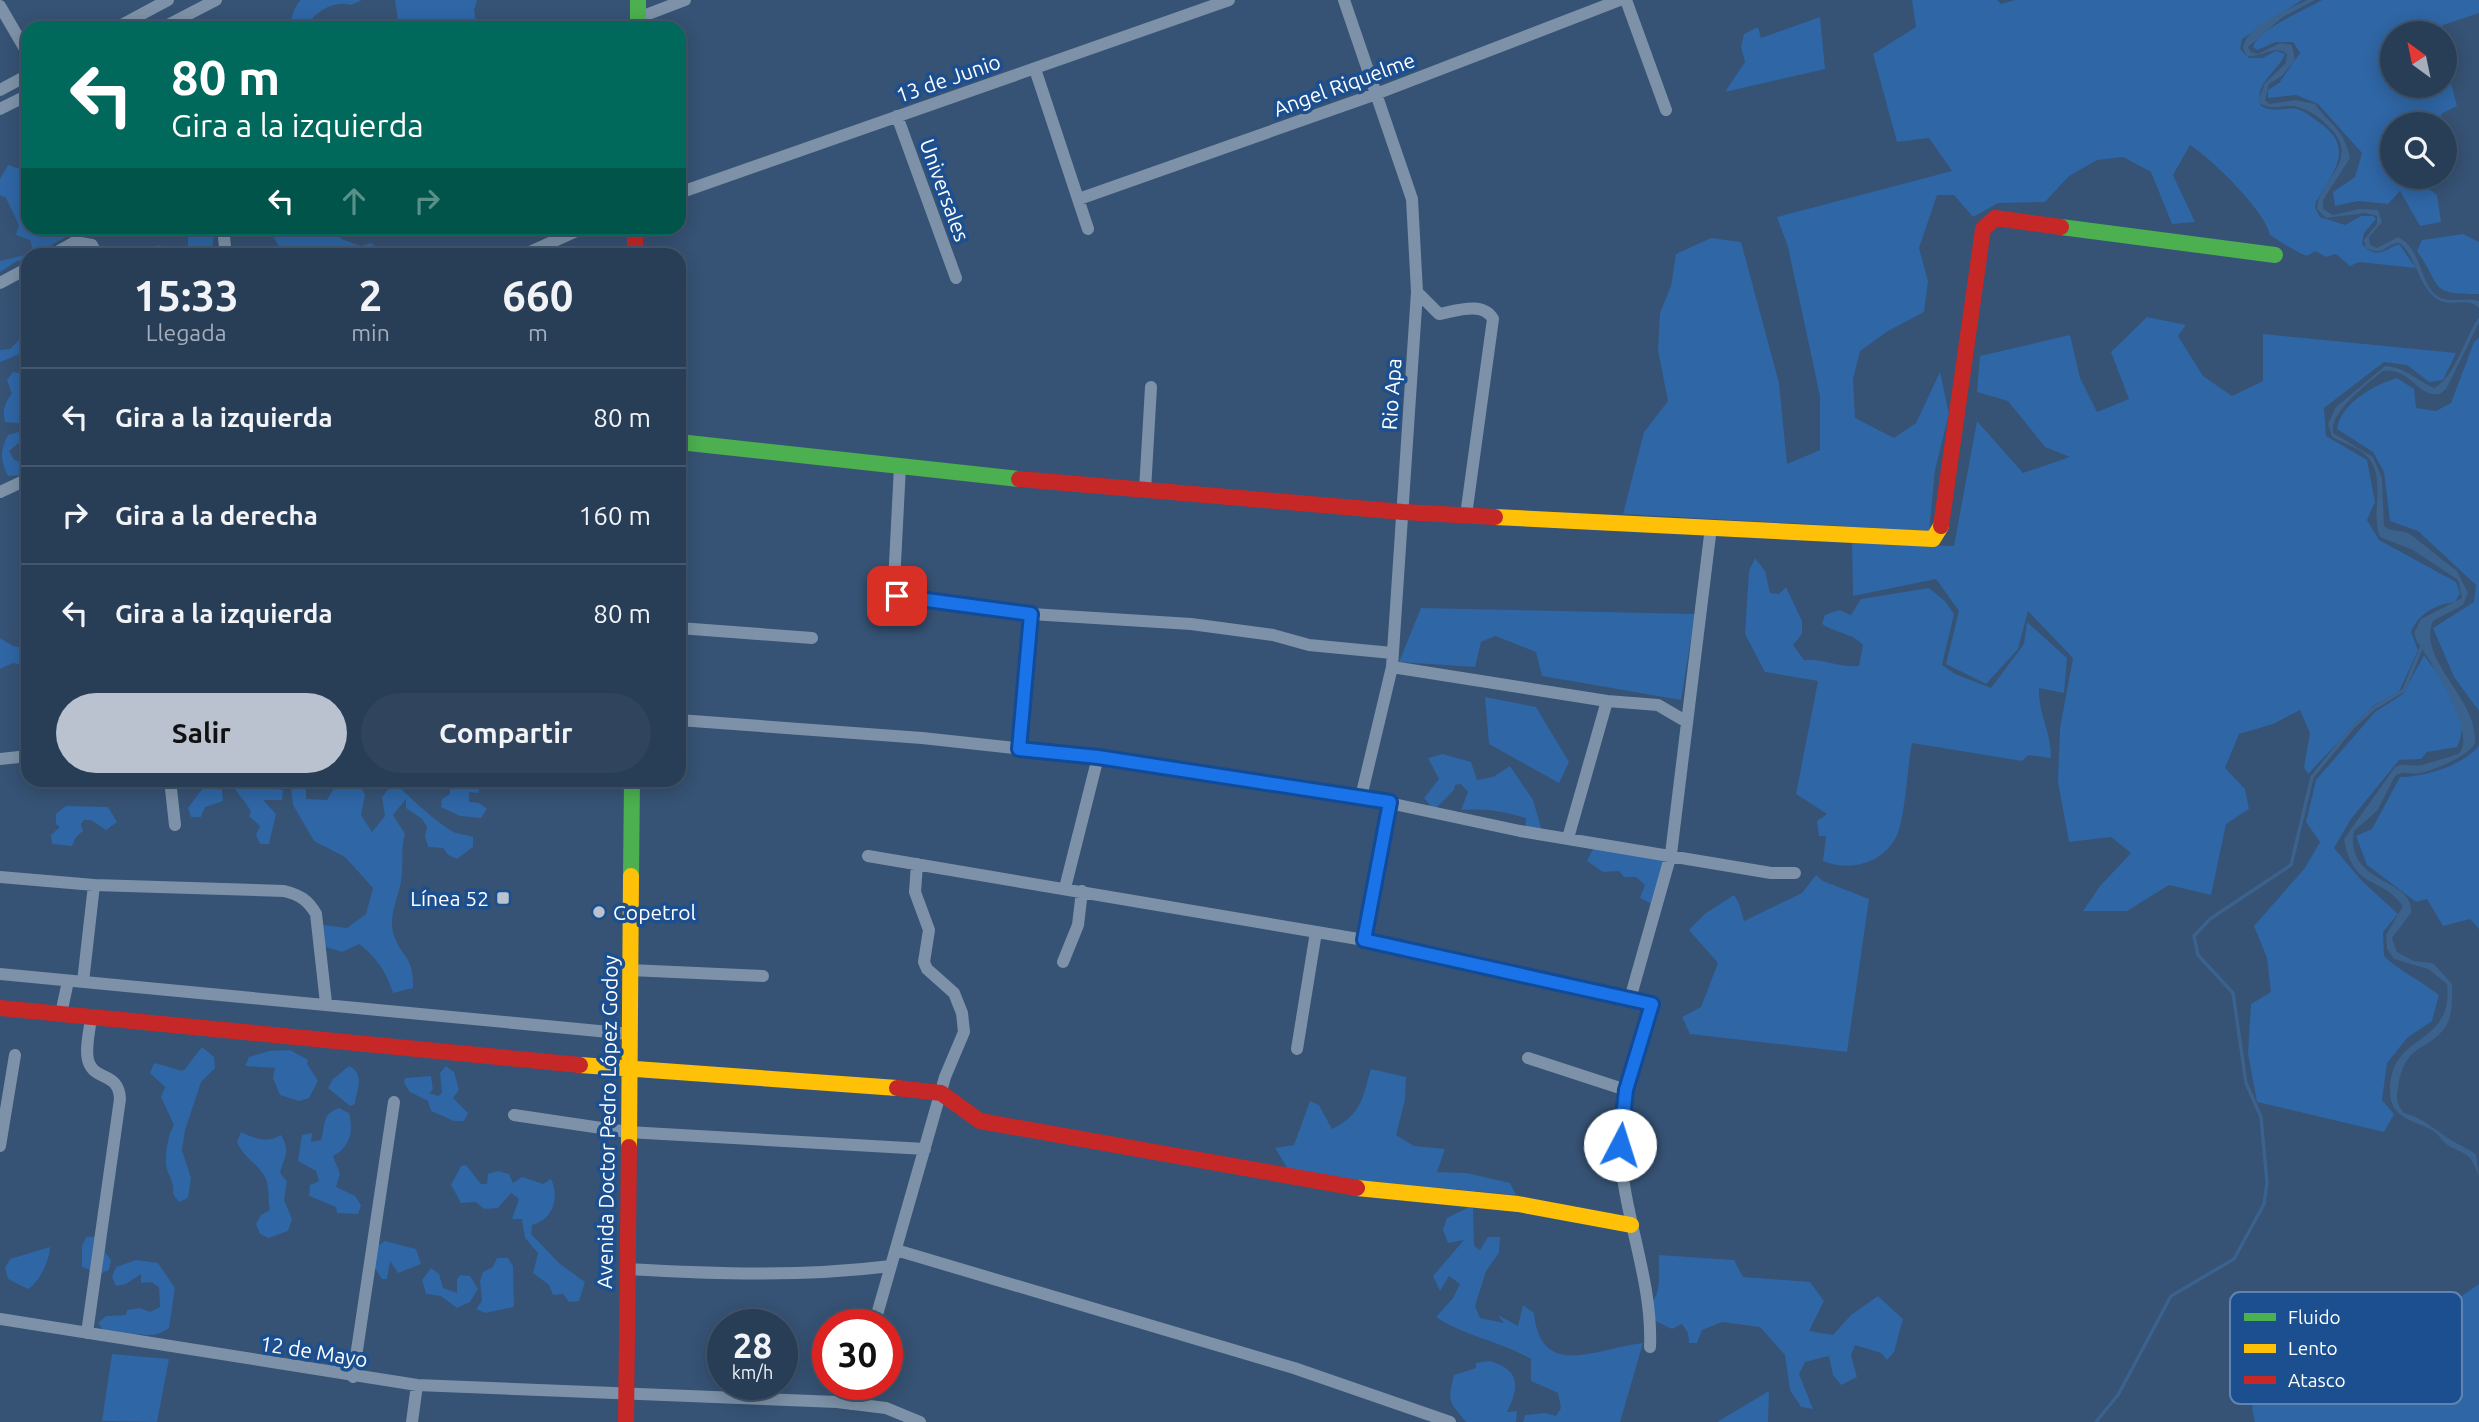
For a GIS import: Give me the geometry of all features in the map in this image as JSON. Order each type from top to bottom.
[{"type":"street","points":[[178,21],[216,0]]},
{"type":"street","points":[[638,0],[638,21]]},
{"type":"street","points":[[642,21],[685,0]]},
{"type":"street","name":"13 de Junio","points":[[686,191],[1229,0]]},
{"type":"street","name":"Rio Apa","points":[[1344,0],[1412,199],[1418,292],[1392,667],[1361,797]]},
{"type":"street","name":"Angel Riquelme","points":[[1079,199],[1377,94],[1620,0]]},
{"type":"street","points":[[1626,0],[1666,110]]},
{"type":"street","points":[[128,21],[163,1],[168,21]]},
{"type":"street","points":[[0,6],[21,42]]},
{"type":"street","points":[[1035,69],[1088,229]]},
{"type":"street","points":[[0,90],[21,79]]},
{"type":"street","points":[[0,109],[21,98]]},
{"type":"street","name":"Universales","points":[[897,116],[956,278]]},
{"type":"street","points":[[686,443],[1145,490],[1403,512],[1933,538],[1938,534],[1983,229],[1994,218],[2275,255]]},
{"type":"street","points":[[539,248],[568,235]]},
{"type":"street","points":[[64,248],[75,242],[92,245],[94,248]]},
{"type":"street","points":[[0,282],[21,272]]},
{"type":"street","points":[[1418,292],[1439,313],[1477,308],[1488,312],[1493,318],[1466,515]]},
{"type":"street","points":[[1145,490],[1152,387]]},
{"type":"street","points":[[900,466],[894,583],[897,596],[1031,614],[1191,624],[1273,635],[1309,645],[1392,653]]},
{"type":"street","points":[[0,492],[21,484]]},
{"type":"street","points":[[1630,999],[1671,854],[1711,527]]},
{"type":"street","points":[[1019,749],[1031,614]]},
{"type":"street","points":[[686,629],[812,638]]},
{"type":"street","points":[[1392,667],[1607,701],[1658,705],[1687,722]]},
{"type":"street","points":[[1568,838],[1607,701]]},
{"type":"street","points":[[686,721],[1098,757],[1361,797],[1520,831],[1671,854],[1772,873],[1795,873]]},
{"type":"street","points":[[0,759],[21,757]]},
{"type":"street","points":[[1065,888],[1098,757]]},
{"type":"street","points":[[171,787],[175,825]]},
{"type":"street","name":"Avenida Doctor Pedro López Godoy","points":[[626,1422],[632,787]]},
{"type":"street","points":[[1364,940],[1390,802]]},
{"type":"street","points":[[868,856],[1364,940],[1652,1004],[1626,1090],[1620,1145],[1631,1225],[1643,1277],[1650,1347]]},
{"type":"street","points":[[879,1309],[941,1093],[964,1032],[962,1013],[954,993],[927,969],[924,962],[929,930],[915,892],[917,864]]},
{"type":"street","points":[[0,877],[94,885],[285,891],[299,895],[309,902],[316,914],[326,1003]]},
{"type":"street","points":[[83,982],[94,885]]},
{"type":"street","points":[[1063,962],[1078,925],[1082,891]]},
{"type":"street","points":[[1297,1049],[1316,932]]},
{"type":"street","points":[[630,971],[763,976]]},
{"type":"street","points":[[0,974],[630,1034]]},
{"type":"street","points":[[61,1014],[68,981]]},
{"type":"street","points":[[0,1008],[628,1070],[887,1086],[941,1093],[980,1121],[1335,1186],[1518,1205],[1631,1225]]},
{"type":"street","points":[[87,1334],[120,1099],[120,1089],[112,1080],[94,1071],[89,1063],[91,1017]]},
{"type":"street","points":[[0,1146],[15,1055]]},
{"type":"street","points":[[1528,1058],[1626,1090]]},
{"type":"street","points":[[353,1377],[394,1102]]},
{"type":"street","points":[[514,1115],[628,1132],[925,1149]]},
{"type":"street","points":[[896,1250],[1294,1368],[1450,1422]]},
{"type":"street","points":[[626,1269],[710,1274],[824,1274],[891,1266]]},
{"type":"street","name":"12 de Mayo","points":[[0,1319],[353,1377],[417,1385],[851,1404],[886,1408],[920,1422]]},
{"type":"street","points":[[412,1422],[417,1385]]},
{"type":"street","points":[[851,1404],[852,1400]]},
{"type":"shaded area","points":[[301,0],[362,0],[351,5],[333,5],[322,10],[310,21],[291,21]]},
{"type":"shaded area","points":[[395,0],[477,0],[474,10],[476,21],[398,21]]},
{"type":"shaded area","points":[[1912,0],[1997,0],[2001,4],[2015,0],[2302,0],[2242,39],[2240,49],[2249,58],[2262,58],[2276,51],[2285,54],[2260,91],[2261,106],[2303,111],[2331,132],[2337,142],[2338,161],[2316,202],[2315,208],[2320,217],[2345,225],[2361,216],[2373,216],[2376,219],[2364,233],[2362,244],[2376,253],[2399,244],[2416,268],[2359,262],[2350,266],[2336,254],[2326,257],[2315,251],[2307,256],[2293,249],[2270,235],[2249,200],[2190,145],[2173,175],[2195,222],[2172,224],[2151,172],[2123,157],[2097,160],[2069,176],[2045,202],[1998,203],[1973,217],[1954,195],[1937,195],[1919,248],[1928,281],[1924,312],[1888,331],[1860,351],[1853,379],[1855,418],[1894,438],[1916,423],[1940,372],[1949,414],[1935,470],[1929,531],[1623,514],[1644,432],[1668,401],[1658,350],[1660,313],[1671,286],[1676,254],[1711,238],[1741,242],[1779,383],[1787,464],[1820,450],[1820,396],[1788,247],[1777,217],[1952,171],[1929,138],[1897,142],[1873,54],[1916,27]]},
{"type":"shaded area","points":[[2307,0],[2315,0],[2283,17],[2248,47],[2251,52],[2258,54],[2280,43],[2292,45],[2295,60],[2282,76],[2269,84],[2265,100],[2269,104],[2295,100],[2315,104],[2344,140],[2350,158],[2323,200],[2323,209],[2333,215],[2359,209],[2378,210],[2382,222],[2369,237],[2370,245],[2377,248],[2398,237],[2413,251],[2434,293],[2446,299],[2479,301],[2479,308],[2469,303],[2447,303],[2437,299],[2426,287],[2406,249],[2400,243],[2381,251],[2366,248],[2364,240],[2377,224],[2377,216],[2365,213],[2326,218],[2317,209],[2319,199],[2340,161],[2342,151],[2339,141],[2328,126],[2308,111],[2291,106],[2268,107],[2260,103],[2265,83],[2286,63],[2287,54],[2278,50],[2258,55],[2247,56],[2243,48],[2246,39],[2260,25]]},
{"type":"shaded area","points":[[2322,0],[2479,0],[2479,13],[2455,21],[2380,21],[2380,98],[2455,98],[2457,106],[2445,112],[2380,112],[2380,189],[2429,189],[2437,195],[2441,222],[2420,226],[2400,191],[2388,204],[2358,201],[2335,206],[2333,192],[2355,177],[2362,153],[2318,104],[2296,95],[2268,98],[2268,90],[2279,83],[2300,53],[2293,42],[2276,42],[2257,50],[2253,47],[2264,33]]},
{"type":"shaded area","points":[[1820,17],[1825,69],[1725,92],[1745,62],[1741,47],[1744,34],[1758,27],[1761,38]]},
{"type":"shaded area","points":[[8,165],[21,169],[21,235],[69,235],[47,248],[32,248],[30,240],[16,235],[19,225],[6,198],[0,195],[0,179]]},
{"type":"shaded area","points":[[2463,234],[2479,242],[2479,294],[2444,290],[2435,281],[2417,251],[2422,240]]},
{"type":"shaded area","points":[[188,235],[214,235],[212,248],[188,248]]},
{"type":"shaded area","points":[[276,235],[339,235],[341,239],[361,246],[371,243],[377,248],[280,248],[274,238]]},
{"type":"shaded area","points":[[21,256],[21,261],[0,272],[0,261]]},
{"type":"shaded area","points":[[2147,317],[2186,325],[2178,336],[2203,376],[2232,396],[2263,381],[2263,334],[2456,353],[2443,380],[2429,382],[2407,365],[2384,362],[2324,408],[2326,436],[2367,460],[2375,502],[2367,520],[2379,540],[2456,582],[2460,593],[2455,602],[2428,611],[2414,626],[2411,632],[2418,650],[2399,692],[2373,706],[2308,774],[2304,767],[2310,733],[2300,710],[2273,724],[2239,734],[2225,768],[2245,789],[2249,809],[2226,824],[2211,895],[2169,885],[2127,911],[2083,911],[2100,886],[2131,853],[2111,837],[2069,842],[2058,782],[2060,728],[2073,658],[2028,611],[2018,649],[1986,684],[1946,664],[1959,611],[1936,579],[1853,596],[1852,543],[1954,546],[1977,421],[2023,473],[2070,457],[2045,447],[2008,401],[1977,392],[1980,356],[2070,335],[2080,378],[2097,412],[2129,399],[2111,352]]},
{"type":"shaded area","points":[[2479,317],[2479,323],[2446,389],[2440,394],[2425,392],[2400,373],[2383,371],[2343,407],[2333,425],[2333,433],[2373,457],[2382,478],[2384,526],[2410,534],[2457,571],[2468,593],[2463,605],[2433,621],[2430,636],[2440,665],[2468,711],[2474,727],[2475,743],[2460,757],[2443,765],[2421,773],[2402,773],[2395,776],[2377,811],[2354,831],[2354,849],[2359,862],[2403,893],[2410,902],[2411,913],[2392,938],[2397,952],[2414,961],[2433,963],[2452,984],[2452,1006],[2448,1022],[2439,1034],[2406,1062],[2398,1088],[2398,1104],[2404,1113],[2423,1121],[2476,1154],[2479,1176],[2467,1155],[2446,1144],[2432,1130],[2403,1116],[2391,1101],[2392,1072],[2399,1058],[2441,1019],[2447,1005],[2447,984],[2428,969],[2394,959],[2387,949],[2386,935],[2403,906],[2395,896],[2361,875],[2348,856],[2344,839],[2395,767],[2422,765],[2458,754],[2463,745],[2458,716],[2451,698],[2414,633],[2421,619],[2462,598],[2458,580],[2413,550],[2380,537],[2376,516],[2375,470],[2362,452],[2332,437],[2328,424],[2336,407],[2385,366],[2405,371],[2434,388],[2454,366]]},
{"type":"shaded area","points":[[21,338],[21,353],[0,362],[0,350],[10,349]]},
{"type":"shaded area","points":[[2479,338],[2479,711],[2454,677],[2433,628],[2474,602],[2476,585],[2418,531],[2390,521],[2384,472],[2373,452],[2337,429],[2345,411],[2360,396],[2397,378],[2414,389],[2416,408],[2436,411],[2451,403],[2474,342]]},
{"type":"shaded area","points":[[13,372],[21,374],[21,424],[5,422],[5,407],[12,394],[7,380]]},
{"type":"shaded area","points":[[18,432],[21,434],[21,441],[9,451],[14,460],[21,462],[21,475],[8,476],[3,465],[2,450],[8,435]]},
{"type":"shaded area","points":[[1755,558],[1765,571],[1770,593],[1779,594],[1786,587],[1802,621],[1802,634],[1793,645],[1804,660],[1859,666],[1863,645],[1854,638],[1822,624],[1825,615],[1839,610],[1851,615],[1861,599],[1929,588],[1945,601],[1954,614],[1942,665],[1955,674],[1991,688],[2024,644],[2027,622],[2067,658],[2064,693],[2039,688],[2051,758],[2028,755],[2022,761],[1912,743],[1902,815],[1897,835],[1891,845],[1884,853],[1865,863],[1844,866],[1823,861],[1826,836],[1819,836],[1817,821],[1827,814],[1796,794],[1818,681],[1765,672],[1745,634],[1749,571]]},
{"type":"shaded area","points":[[1421,608],[1695,614],[1681,700],[1542,676],[1536,652],[1495,636],[1481,642],[1475,667],[1399,662]]},
{"type":"shaded area","points":[[0,638],[21,648],[21,665],[13,663],[0,669]]},
{"type":"shaded area","points":[[2424,655],[2454,698],[2459,710],[2462,722],[2457,747],[2427,752],[2421,759],[2399,760],[2351,819],[2334,848],[2362,881],[2398,914],[2383,932],[2384,956],[2439,995],[2432,1021],[2407,1038],[2387,1063],[2382,1100],[2394,1114],[2384,1132],[2257,1102],[2248,1054],[2251,1004],[2271,992],[2267,958],[2254,926],[2305,868],[2320,842],[2306,822],[2316,780],[2375,712],[2403,694]]},
{"type":"shaded area","points":[[1485,697],[1536,707],[1569,762],[1559,783],[1489,744]]},
{"type":"shaded area","points":[[2479,746],[2479,929],[2470,919],[2443,926],[2427,899],[2416,902],[2367,865],[2356,836],[2372,829],[2400,777],[2420,775],[2453,765]]},
{"type":"shaded area","points":[[1443,754],[1471,762],[1477,780],[1493,777],[1510,766],[1533,800],[1542,831],[1525,833],[1526,818],[1486,810],[1461,810],[1468,792],[1461,784],[1455,785],[1454,790],[1434,810],[1424,798],[1439,779],[1428,758]]},
{"type":"shaded area","points":[[204,787],[222,787],[223,801],[205,807],[201,817],[191,817],[188,808]]},
{"type":"shaded area","points":[[235,787],[270,787],[283,790],[282,800],[263,800],[276,814],[269,844],[260,844],[256,835],[260,826],[249,816],[251,812]]},
{"type":"shaded area","points":[[291,787],[306,787],[306,799],[327,800],[335,787],[361,787],[365,795],[361,815],[372,832],[385,816],[382,797],[390,787],[400,787],[446,827],[473,837],[473,847],[457,859],[448,855],[443,848],[428,847],[425,837],[427,827],[422,819],[406,808],[406,799],[393,815],[405,834],[401,880],[392,924],[396,940],[411,968],[413,988],[393,993],[380,965],[359,944],[342,952],[323,946],[323,925],[347,928],[366,914],[373,888],[345,857],[314,841],[293,805]]},
{"type":"shaded area","points":[[450,787],[478,787],[479,793],[469,792],[469,802],[479,803],[487,809],[481,818],[460,816],[441,807],[442,799],[450,794]]},
{"type":"shaded area","points":[[66,806],[108,807],[117,822],[106,830],[91,820],[84,820],[81,824],[83,831],[72,846],[52,844],[51,835],[60,827],[56,824],[56,814]]},
{"type":"shaded area","points":[[1593,849],[1670,856],[1654,905],[1640,898],[1645,885],[1636,877],[1624,877],[1619,871],[1603,872],[1587,861]]},
{"type":"shaded area","points":[[1816,875],[1823,881],[1869,899],[1847,1052],[1690,1034],[1682,1017],[1701,1007],[1718,963],[1689,930],[1706,913],[1734,895],[1744,921],[1802,893]]},
{"type":"shaded area","points":[[202,1047],[214,1057],[215,1068],[201,1082],[185,1130],[182,1150],[191,1178],[188,1198],[179,1202],[173,1194],[166,1165],[167,1144],[174,1125],[161,1097],[165,1087],[150,1073],[154,1063],[183,1070]]},
{"type":"shaded area","points":[[290,1050],[308,1060],[307,1064],[318,1081],[309,1098],[299,1101],[280,1095],[273,1078],[275,1068],[245,1066],[249,1057],[269,1051]]},
{"type":"shaded area","points":[[349,1066],[359,1078],[355,1104],[350,1106],[328,1088],[333,1079]]},
{"type":"shaded area","points":[[446,1066],[454,1072],[459,1090],[453,1098],[468,1113],[464,1121],[454,1121],[431,1111],[428,1101],[410,1092],[404,1083],[405,1078],[431,1076],[433,1090],[429,1093],[438,1096],[442,1093],[440,1073]]},
{"type":"shaded area","points":[[1371,1069],[1406,1077],[1405,1100],[1396,1135],[1414,1146],[1445,1149],[1437,1172],[1467,1173],[1510,1183],[1516,1195],[1291,1174],[1275,1148],[1294,1145],[1310,1101],[1319,1105],[1332,1129],[1349,1118],[1359,1105]]},
{"type":"shaded area","points":[[339,1108],[349,1113],[351,1126],[347,1143],[333,1156],[340,1174],[336,1187],[355,1196],[361,1205],[358,1214],[337,1213],[336,1207],[309,1196],[310,1185],[319,1181],[316,1171],[298,1161],[302,1135],[312,1133],[311,1142],[321,1140],[329,1113]]},
{"type":"shaded area","points":[[241,1132],[261,1139],[281,1135],[286,1145],[280,1173],[287,1181],[284,1200],[292,1219],[288,1231],[269,1238],[260,1234],[256,1224],[261,1215],[270,1210],[267,1182],[265,1176],[240,1148],[237,1142]]},
{"type":"shaded area","points":[[466,1165],[481,1184],[487,1184],[488,1174],[498,1171],[509,1174],[513,1183],[522,1177],[543,1184],[551,1179],[555,1194],[553,1207],[545,1218],[532,1225],[531,1234],[560,1264],[585,1282],[579,1301],[569,1302],[563,1294],[553,1295],[549,1285],[533,1273],[538,1253],[525,1238],[522,1219],[512,1219],[519,1199],[511,1193],[498,1208],[484,1209],[476,1202],[461,1203],[451,1185],[461,1166]]},
{"type":"shaded area","points":[[1473,1205],[1474,1246],[1480,1250],[1488,1237],[1500,1237],[1499,1253],[1486,1271],[1475,1306],[1480,1318],[1504,1323],[1498,1315],[1518,1326],[1523,1305],[1534,1313],[1539,1334],[1547,1347],[1559,1354],[1590,1354],[1643,1343],[1620,1422],[1523,1422],[1525,1415],[1545,1413],[1556,1416],[1561,1408],[1558,1393],[1531,1381],[1531,1359],[1436,1317],[1453,1298],[1460,1284],[1449,1276],[1440,1291],[1433,1276],[1464,1240],[1448,1243],[1443,1230],[1447,1218]]},
{"type":"shaded area","points":[[107,1236],[105,1252],[111,1260],[109,1270],[100,1274],[82,1267],[82,1246],[86,1237]]},
{"type":"shaded area","points":[[385,1241],[416,1249],[421,1264],[398,1273],[390,1261],[387,1279],[382,1279],[374,1267],[376,1247]]},
{"type":"shaded area","points":[[50,1247],[43,1271],[32,1286],[28,1289],[8,1279],[5,1268],[10,1259]]},
{"type":"shaded area","points":[[1659,1255],[1734,1260],[1743,1277],[1810,1282],[1824,1301],[1809,1331],[1833,1335],[1851,1315],[1878,1296],[1903,1319],[1894,1352],[1887,1360],[1881,1353],[1855,1345],[1851,1355],[1857,1377],[1841,1385],[1833,1375],[1829,1356],[1805,1362],[1799,1374],[1813,1409],[1801,1407],[1790,1390],[1785,1355],[1760,1327],[1722,1322],[1702,1330],[1697,1343],[1689,1343],[1688,1333],[1682,1324],[1672,1329],[1649,1318],[1648,1305],[1653,1301],[1658,1289]]},
{"type":"shaded area","points":[[497,1258],[508,1258],[513,1266],[514,1307],[485,1313],[476,1309],[482,1301],[480,1281],[483,1272],[493,1267]]},
{"type":"shaded area","points":[[136,1260],[158,1263],[175,1288],[169,1328],[156,1334],[122,1337],[104,1331],[98,1323],[106,1316],[126,1315],[127,1310],[140,1308],[150,1312],[160,1307],[159,1287],[151,1282],[141,1283],[141,1274],[126,1284],[116,1286],[112,1277],[116,1267]]},
{"type":"shaded area","points":[[431,1268],[439,1274],[443,1288],[457,1293],[457,1279],[460,1275],[470,1276],[478,1289],[470,1302],[457,1308],[441,1296],[426,1294],[422,1280]]},
{"type":"shaded area","points":[[2479,1284],[2479,1422],[2255,1422],[2253,1404],[2462,1404],[2462,1296]]},
{"type":"shaded area","points":[[112,1354],[169,1359],[157,1422],[102,1421]]},
{"type":"shaded area","points":[[1490,1361],[1507,1369],[1515,1380],[1514,1394],[1507,1412],[1517,1411],[1516,1422],[1466,1422],[1451,1401],[1454,1375],[1476,1368],[1476,1363]]},
{"type":"shaded area","points":[[1769,1391],[1768,1422],[1717,1422]]},
{"type":"waterway","points":[[2096,1422],[2118,1395],[2171,1296],[2234,1259],[2264,1204],[2267,1183],[2261,1117],[2246,1083],[2233,993],[2198,955],[2194,936],[2210,919],[2291,865],[2312,777],[2353,727],[2374,708],[2404,690],[2422,646]]},
{"type":"traffic: fast","points":[[638,0],[638,21]]},
{"type":"traffic: fast","points":[[2061,227],[2275,255]]},
{"type":"traffic: fast","points":[[686,443],[1019,479]]},
{"type":"traffic: fast","points":[[631,876],[632,787]]},
{"type":"traffic: slow","points":[[1495,517],[1933,539],[1941,526]]},
{"type":"traffic: slow","points":[[629,1147],[631,876]]},
{"type":"traffic: slow","points":[[580,1065],[897,1088]]},
{"type":"traffic: slow","points":[[1357,1188],[1518,1204],[1631,1225]]},
{"type":"traffic: jam","points":[[1941,526],[1983,229],[1995,218],[2061,227]]},
{"type":"traffic: jam","points":[[635,235],[635,248]]},
{"type":"traffic: jam","points":[[1019,479],[1403,512],[1495,517]]},
{"type":"traffic: jam","points":[[0,1008],[580,1065]]},
{"type":"traffic: jam","points":[[897,1088],[941,1093],[980,1121],[1357,1188]]},
{"type":"traffic: jam","points":[[626,1422],[629,1147]]},
{"type":"place","name":"Línea 52","points":[[503,898]]},
{"type":"place","name":"Copetrol","points":[[599,912]]},
{"type":"route","points":[[897,596],[1031,614],[1019,749],[1098,757],[1390,802],[1364,940],[1652,1004],[1626,1090],[1620,1145]]}]
